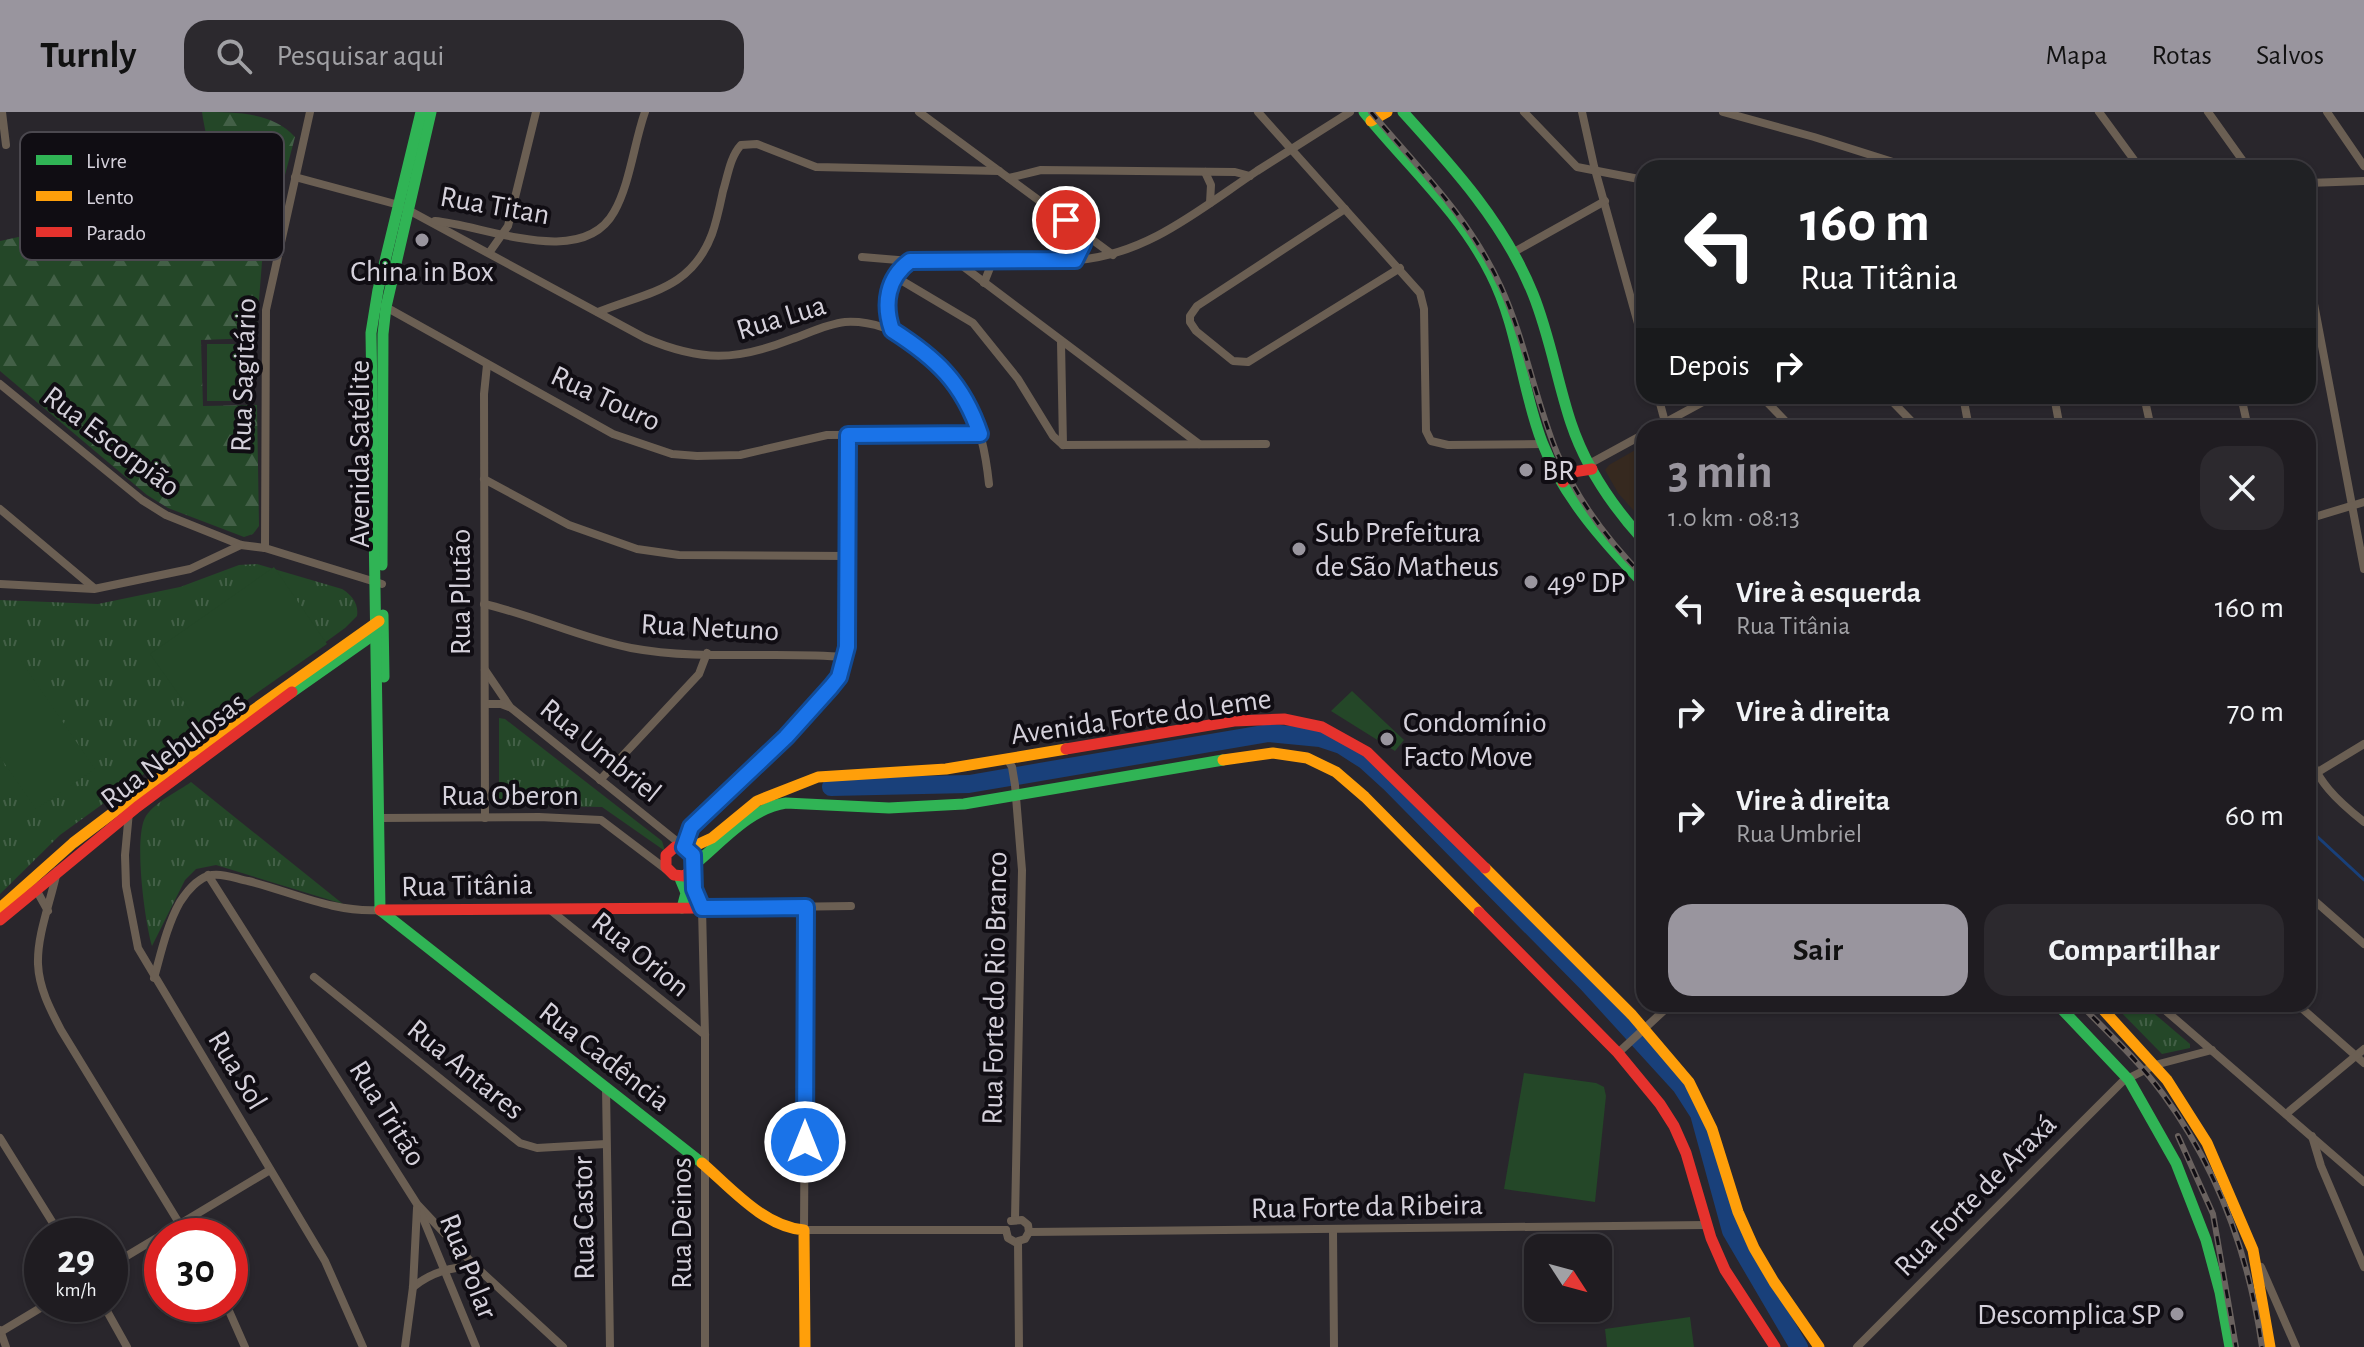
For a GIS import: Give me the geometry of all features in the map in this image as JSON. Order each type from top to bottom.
[{"type":"main road","points":[[381,305],[421,112]]},
{"type":"main road","points":[[403,206],[431,112]]},
{"type":"main road","points":[[1368,116],[1380,118],[1387,112]]},
{"type":"main road","points":[[1403,112],[1476,196],[1514,252],[1534,296],[1572,427],[1601,485],[1636,532]]},
{"type":"main road","points":[[1368,116],[1453,217],[1492,276],[1543,444],[1563,482],[1595,530],[1636,575]]},
{"type":"main road","name":"Avenida Satélite","points":[[380,910],[380,626],[370,362],[381,305]]},
{"type":"main road","name":"Avenida Satélite","points":[[379,584],[381,305]]},
{"type":"main road","points":[[1563,482],[1573,472],[1590,466]]},
{"type":"main road","points":[[1574,499],[1591,497],[1601,485]]},
{"type":"main road","name":"Rua Nebulosas","points":[[0,920],[54,864],[380,626]]},
{"type":"main road","name":"Avenida Forte do Leme","points":[[680,847],[712,838],[757,801],[818,777],[1010,762],[1234,721],[1284,719],[1322,727],[1359,746],[1386,769],[1671,1058],[1702,1104],[1715,1135],[1739,1214],[1752,1242],[1778,1290],[1819,1347]]},
{"type":"main road","name":"Avenida Forte do Leme","points":[[674,874],[693,867],[754,815],[773,805],[924,808],[1015,790],[1233,757],[1273,753],[1307,758],[1336,772],[1365,797],[1622,1050],[1679,1135],[1706,1225],[1725,1271],[1775,1347]]},
{"type":"main road","points":[[682,908],[686,893],[665,861],[680,847],[693,855],[695,896],[702,908]]},
{"type":"main road","name":"Rua Nebulosas","points":[[0,908],[33,884]]},
{"type":"main road","name":"Rua Titânia","points":[[380,910],[702,908]]},
{"type":"main road","name":"Rua Cadência","points":[[380,910],[770,1220],[790,1229],[804,1230]]},
{"type":"main road","points":[[2065,1012],[2127,1078],[2174,1159],[2199,1214],[2215,1262],[2230,1347]]},
{"type":"main road","points":[[2105,1012],[2167,1080],[2207,1143],[2253,1250],[2270,1347]]},
{"type":"main road","points":[[804,1230],[805,1347]]},
{"type":"street","points":[[2,112],[6,145]]},
{"type":"street","name":"Rua Sagitário","points":[[284,227],[310,112]]},
{"type":"street","points":[[489,253],[508,226],[536,112]]},
{"type":"street","name":"Rua Titan","points":[[295,177],[403,206],[430,220],[533,241],[565,241],[602,227],[618,203],[645,112]]},
{"type":"street","points":[[919,112],[1113,255]]},
{"type":"street","points":[[1258,112],[1400,268],[1423,300],[1426,431],[1431,441],[1448,445],[1543,444]]},
{"type":"street","points":[[862,257],[956,261],[1075,260],[1113,255],[1146,243],[1350,112]]},
{"type":"street","points":[[1524,112],[1577,167],[1636,179]]},
{"type":"street","points":[[1582,112],[1595,171],[1636,315]]},
{"type":"street","points":[[1723,112],[1887,160]]},
{"type":"street","points":[[2099,112],[2134,160]]},
{"type":"street","points":[[2208,112],[2242,160]]},
{"type":"street","points":[[2327,112],[2364,166]]},
{"type":"street","points":[[598,312],[660,290],[693,268],[713,232],[733,157],[737,149],[748,143],[816,167],[999,171]]},
{"type":"street","points":[[1009,178],[1041,170],[1235,172],[1250,176]]},
{"type":"street","points":[[1205,172],[1211,185],[1210,203]]},
{"type":"street","points":[[2316,183],[2364,181]]},
{"type":"street","points":[[1514,252],[1605,201]]},
{"type":"street","points":[[1345,209],[1197,306],[1190,316],[1192,327],[1233,361],[1248,362],[1400,268]]},
{"type":"street","name":"Rua Lua","points":[[430,220],[674,351],[717,357],[757,353],[841,322],[892,330],[932,357],[967,400],[985,448],[989,484]]},
{"type":"street","points":[[1075,260],[1083,244],[1084,233]]},
{"type":"street","name":"Rua Sagitário","points":[[265,548],[266,310],[277,260]]},
{"type":"street","points":[[984,283],[993,260]]},
{"type":"street","points":[[892,330],[887,303],[894,276],[910,261]]},
{"type":"street","points":[[956,261],[1199,444]]},
{"type":"street","points":[[894,276],[973,323],[1018,379],[1053,436],[1063,445],[1266,444]]},
{"type":"street","name":"Rua Touro","points":[[381,305],[613,434],[672,454],[740,455],[827,435],[980,434]]},
{"type":"street","points":[[2316,315],[2364,569]]},
{"type":"street","points":[[1061,342],[1063,445]]},
{"type":"street","name":"Rua Plutão","points":[[485,818],[484,394],[487,365]]},
{"type":"street","name":"Rua Escorpião","points":[[0,384],[142,500],[166,515],[241,545],[265,548],[379,584]]},
{"type":"street","points":[[1676,420],[1701,404]]},
{"type":"street","points":[[1769,404],[1784,420]]},
{"type":"street","points":[[1895,404],[1910,420]]},
{"type":"street","points":[[680,847],[691,827],[786,737],[839,677],[845,657],[848,435]]},
{"type":"street","points":[[1590,466],[1636,439]]},
{"type":"street","points":[[484,479],[569,525],[637,549],[679,555],[848,556]]},
{"type":"street","points":[[2316,517],[2364,502]]},
{"type":"street","points":[[0,509],[94,589]]},
{"type":"street","points":[[0,584],[94,589],[190,569],[241,545]]},
{"type":"street","name":"Rua Netuno","points":[[484,604],[629,647],[669,653],[845,657]]},
{"type":"street","points":[[600,780],[699,674],[707,653]]},
{"type":"street","name":"Rua Umbriel","points":[[485,670],[510,707],[663,829],[680,847]]},
{"type":"street","name":"Rua Umbriel","points":[[485,704],[510,707]]},
{"type":"street","points":[[2316,773],[2364,744]]},
{"type":"street","name":"Rua Forte do Rio Branco","points":[[1010,762],[1022,870],[1015,1219]]},
{"type":"street","points":[[2316,779],[2364,822]]},
{"type":"street","name":"Rua Sol","points":[[127,809],[125,855],[130,916],[138,948],[325,1261],[363,1347]]},
{"type":"street","name":"Rua Oberon","points":[[380,818],[601,820],[674,874]]},
{"type":"street","name":"Rua Umbriel","points":[[663,829],[674,831],[691,827]]},
{"type":"street","points":[[54,864],[38,964],[45,997],[61,1030],[176,1218]]},
{"type":"street","points":[[154,978],[180,902],[190,889],[208,875]]},
{"type":"street","name":"Rua Titânia","points":[[208,875],[222,875],[272,887],[338,908],[380,910]]},
{"type":"street","name":"Rua Tritão","points":[[208,875],[417,1204],[475,1266],[563,1347]]},
{"type":"street","points":[[33,884],[48,912]]},
{"type":"street","points":[[2316,902],[2364,944]]},
{"type":"street","name":"Rua Titânia","points":[[702,908],[851,906]]},
{"type":"street","points":[[806,907],[804,1230],[1006,1230]]},
{"type":"street","name":"Rua Orion","points":[[548,908],[705,1035]]},
{"type":"street","name":"Rua Deinos","points":[[702,908],[705,1347]]},
{"type":"street","name":"Rua Antares","points":[[314,977],[520,1143],[537,1148],[606,1144]]},
{"type":"street","points":[[1622,1050],[1662,1012]]},
{"type":"street","points":[[2167,1012],[2364,1182]]},
{"type":"street","points":[[2306,1012],[2364,1063]]},
{"type":"street","points":[[2286,1114],[2364,1049]]},
{"type":"street","name":"Rua Forte de Araxá","points":[[1857,1347],[2127,1078],[2155,1065],[2212,1050]]},
{"type":"street","name":"Rua Castor","points":[[606,1087],[610,1347]]},
{"type":"street","points":[[2312,1135],[2318,1158],[2364,1267]]},
{"type":"street","points":[[0,1138],[50,1218]]},
{"type":"street","points":[[190,1218],[270,1170]]},
{"type":"street","points":[[405,1347],[413,1287],[417,1204]]},
{"type":"street","name":"Rua Polar","points":[[417,1204],[476,1347]]},
{"type":"street","points":[[1015,1219],[1025,1222],[1029,1232],[1025,1239],[1018,1242],[1008,1238],[1006,1230],[1015,1219]]},
{"type":"street","name":"Rua Forte da Ribeira","points":[[1029,1232],[1706,1225]]},
{"type":"street","points":[[1333,1231],[1334,1347]]},
{"type":"street","points":[[1018,1242],[1019,1347]]},
{"type":"street","points":[[2253,1250],[2296,1347]]},
{"type":"street","points":[[413,1287],[431,1274],[475,1266]]},
{"type":"street","points":[[6,1347],[1,1330],[24,1317]]},
{"type":"street","points":[[114,1322],[127,1347]]},
{"type":"street","points":[[234,1322],[245,1347]]},
{"type":"street","points":[[120,1347],[122,1335]]},
{"type":"shaded area","points":[[1636,450],[1636,513],[1618,493],[1605,470]]},
{"type":"green space","points":[[202,112],[240,113],[276,123],[295,137],[284,179],[284,132],[205,132]]},
{"type":"green space","points":[[20,237],[20,260],[263,260],[256,338],[201,340],[203,406],[257,405],[259,526],[253,534],[244,537],[168,508],[147,495],[0,371],[0,241]]},
{"type":"green space","points":[[207,344],[247,344],[247,401],[207,401]]},
{"type":"green space","points":[[257,564],[342,589],[354,600],[357,616],[345,628],[60,835],[0,894],[0,600],[98,604],[180,587],[239,565]]},
{"type":"green space","points":[[274,567],[327,644],[204,730],[150,654]]},
{"type":"green space","points":[[21,661],[95,769],[36,809],[0,757],[0,675]]},
{"type":"green space","points":[[1352,691],[1404,740],[1395,751],[1331,711]]},
{"type":"green space","points":[[499,718],[505,719],[662,841],[665,851],[602,807],[499,805]]},
{"type":"green space","points":[[191,782],[343,904],[216,865],[196,869],[185,880],[152,946],[140,860],[142,826],[155,806]]},
{"type":"green space","points":[[2121,1012],[2152,1012],[2190,1044],[2190,1048],[2162,1054]]},
{"type":"green space","points":[[1524,1073],[1596,1083],[1604,1087],[1606,1096],[1595,1202],[1504,1189]]},
{"type":"green space","points":[[1690,1317],[1694,1347],[1607,1347],[1605,1329]]},
{"type":"waterway","points":[[831,787],[969,784],[1269,733],[1320,738],[1341,745],[1366,761],[1389,782],[1588,984],[1681,1086],[1699,1114],[1731,1231],[1799,1347]]},
{"type":"waterway","points":[[2316,835],[2364,880]]},
{"type":"railway","points":[[1371,112],[1459,216],[1488,262],[1509,307],[1549,433],[1565,470],[1595,519],[1636,568]]},
{"type":"railway","points":[[2088,1012],[2154,1082],[2200,1152],[2239,1246],[2249,1279],[2262,1347]]},
{"type":"railway","points":[[2178,1136],[2213,1214],[2236,1347]]},
{"type":"traffic: fast","points":[[380,910],[371,333],[378,290],[421,112]]},
{"type":"traffic: fast","points":[[382,565],[383,334],[386,307],[431,112]]},
{"type":"traffic: fast","points":[[1364,112],[1449,209],[1478,251],[1500,294],[1535,421],[1551,462],[1586,518],[1636,575]]},
{"type":"traffic: fast","points":[[1403,112],[1459,175],[1508,244],[1539,310],[1566,407],[1584,456],[1611,500],[1636,532]]},
{"type":"traffic: fast","points":[[383,615],[384,677]]},
{"type":"traffic: fast","points":[[292,692],[376,633],[382,632]]},
{"type":"traffic: fast","points":[[695,864],[749,819],[773,806],[786,803],[889,808],[964,804],[1223,760]]},
{"type":"traffic: fast","points":[[679,876],[686,893],[682,908]]},
{"type":"traffic: fast","points":[[380,910],[702,1163]]},
{"type":"traffic: fast","points":[[2065,1012],[2129,1080],[2176,1163],[2206,1240],[2230,1347]]},
{"type":"traffic: slow","points":[[1371,121],[1387,112]]},
{"type":"traffic: slow","points":[[0,908],[73,843],[180,762],[379,621]]},
{"type":"traffic: slow","points":[[688,849],[712,838],[757,801],[818,777],[946,769],[1066,749]]},
{"type":"traffic: slow","points":[[1223,760],[1273,753],[1307,758],[1336,772],[1365,797],[1479,912]]},
{"type":"traffic: slow","points":[[1485,868],[1632,1015],[1689,1082],[1712,1129],[1738,1212],[1754,1248],[1819,1347]]},
{"type":"traffic: slow","points":[[2105,1012],[2167,1080],[2207,1143],[2253,1250],[2270,1347]]},
{"type":"traffic: slow","points":[[702,1163],[762,1214],[775,1222],[804,1230],[805,1347]]},
{"type":"traffic: jam","points":[[1563,482],[1573,472],[1592,469]]},
{"type":"traffic: jam","points":[[0,920],[137,807],[292,692]]},
{"type":"traffic: jam","points":[[1066,749],[1234,721],[1284,719],[1322,727],[1367,752],[1485,868]]},
{"type":"traffic: jam","points":[[380,910],[702,908],[693,884],[691,851],[675,847],[666,855],[666,867],[674,875],[684,876],[692,870]]},
{"type":"traffic: jam","points":[[1479,912],[1618,1053],[1660,1104],[1686,1153],[1711,1238],[1725,1270],[1775,1347]]},
{"type":"place","name":"China in Box","points":[[422,240]]},
{"type":"place","name":"BR","points":[[1526,470]]},
{"type":"place","name":"Sub Prefeitura de São Matheus","points":[[1299,549]]},
{"type":"place","name":"49º DP","points":[[1531,582]]},
{"type":"place","name":"Condomínio Facto Move","points":[[1387,739]]},
{"type":"place","name":"Descomplica SP","points":[[2177,1314]]},
{"type":"route","points":[[805,1142],[806,907],[702,908],[695,896],[693,855],[684,847],[687,835],[691,827],[786,737],[839,677],[847,647],[848,435],[980,434],[967,400],[951,378],[932,357],[892,330],[887,303],[894,276],[910,261],[1075,260],[1083,244],[1084,233],[1066,220]]}]
